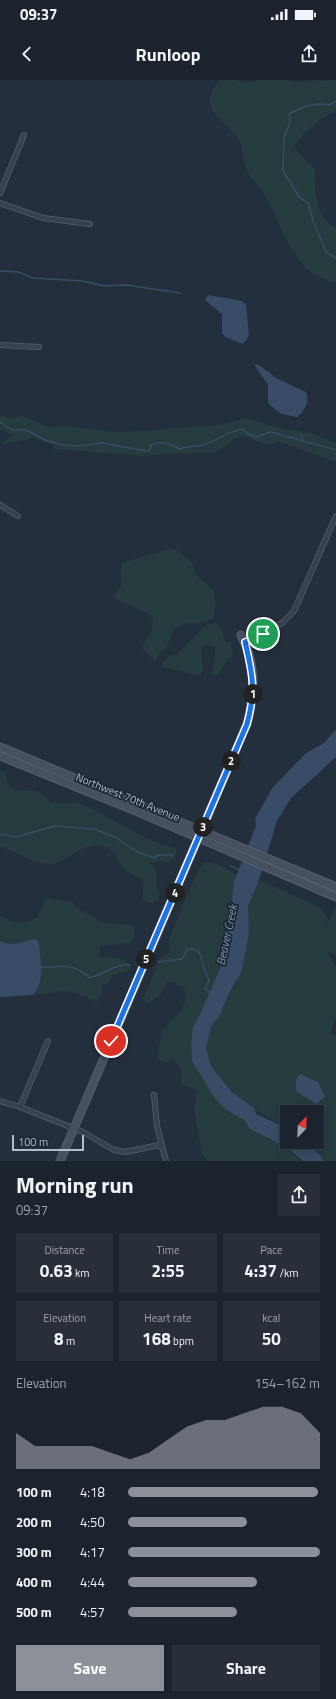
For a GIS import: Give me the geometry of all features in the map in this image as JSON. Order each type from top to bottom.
[{"type":"main road","points":[[60,1161],[247,724],[252,707],[253,679],[245,642],[241,635]]},
{"type":"main road","name":"Northwest 70th Avenue","points":[[0,747],[139,804],[230,852],[336,897]]},
{"type":"main road","name":"Northwest 70th Avenue","points":[[0,756],[200,835],[234,844],[336,887]]},
{"type":"street","points":[[0,193],[24,135]]},
{"type":"street","points":[[0,203],[43,218],[90,224]]},
{"type":"street","points":[[0,345],[39,347]]},
{"type":"street","points":[[0,505],[18,516]]},
{"type":"street","points":[[245,642],[282,623],[294,611],[336,516]]},
{"type":"street","points":[[20,1106],[48,1041]]},
{"type":"street","points":[[154,1095],[161,1147],[166,1161]]},
{"type":"street","points":[[0,1101],[20,1106],[90,1136],[102,1145],[114,1150],[126,1152],[158,1145],[161,1147]]},
{"type":"green space","points":[[220,80],[237,80],[244,83],[257,80],[336,80],[336,111],[324,117],[312,126],[294,147],[315,170],[317,202],[323,217],[336,228],[336,283],[311,272],[304,266],[292,249],[265,195],[246,168],[239,140],[211,107],[210,96]]},
{"type":"green space","points":[[0,416],[11,418],[23,416],[48,427],[64,426],[111,432],[145,431],[225,424],[245,418],[278,428],[311,433],[334,442],[336,443],[336,462],[280,442],[269,445],[245,437],[236,438],[214,453],[185,453],[144,456],[54,449],[54,445],[32,437],[30,439],[1,444],[12,435],[0,429]]},
{"type":"green space","points":[[171,548],[180,552],[192,563],[195,574],[212,589],[216,601],[213,619],[192,625],[185,623],[174,629],[167,646],[158,655],[156,662],[142,648],[152,630],[153,619],[147,613],[116,599],[114,596],[123,582],[120,576],[122,563]]},
{"type":"green space","points":[[217,623],[222,629],[225,642],[231,642],[233,658],[228,658],[218,675],[212,675],[215,647],[207,645],[201,648],[203,669],[201,676],[162,667],[163,662],[169,656],[177,654],[206,625]]},
{"type":"green space","points":[[0,770],[5,772],[10,785],[17,790],[39,792],[51,803],[75,803],[88,806],[145,838],[176,849],[176,856],[168,863],[161,860],[156,863],[150,862],[157,873],[157,889],[160,893],[158,900],[151,903],[142,900],[144,881],[123,868],[114,853],[109,848],[97,846],[88,847],[59,862],[46,864],[34,861],[0,846]]},
{"type":"green space","points":[[205,862],[217,864],[238,875],[234,882],[226,954],[193,1027],[226,1110],[244,1120],[250,1129],[280,1144],[280,1149],[289,1149],[303,1161],[208,1161],[202,1153],[194,1110],[196,1099],[195,1090],[181,1084],[182,1076],[180,1070],[172,1058],[168,1063],[157,1059],[162,1031],[181,1011],[186,1000],[184,987],[167,981],[161,994],[146,1005],[143,999],[160,959],[169,953],[170,950],[168,941],[198,870]]},
{"type":"green space","points":[[259,880],[321,908],[328,919],[325,929],[336,907],[336,955],[327,951],[336,968],[336,1018],[330,1033],[336,1035],[336,1161],[324,1161],[313,1149],[324,1149],[324,1105],[280,1105],[280,1124],[257,1111],[232,1092],[211,1066],[206,1048],[211,1026],[219,1017],[228,995],[236,984],[249,933],[248,906]]},
{"type":"green space","points":[[46,898],[73,902],[77,908],[104,923],[132,925],[134,934],[130,943],[101,946],[99,957],[121,959],[131,968],[126,972],[113,975],[108,984],[101,985],[102,991],[97,1002],[76,993],[63,991],[33,995],[40,984],[41,977],[39,943],[29,942],[10,944],[0,941],[0,916],[18,922],[37,918]]},
{"type":"water","points":[[208,295],[242,301],[246,305],[249,335],[243,344],[225,337],[222,333],[222,314],[205,300]]},
{"type":"water","points":[[254,364],[259,365],[278,379],[306,392],[307,402],[300,415],[297,417],[281,414],[271,406],[268,402],[268,385]]},
{"type":"water","points":[[336,729],[336,757],[291,798],[277,821],[259,880],[248,906],[249,933],[241,973],[228,995],[219,1017],[211,1026],[206,1048],[211,1066],[232,1092],[255,1109],[256,1114],[280,1125],[280,1144],[250,1129],[244,1120],[226,1110],[214,1097],[192,1061],[191,1044],[193,1027],[226,954],[234,882],[256,826],[255,819],[273,787],[305,754],[324,743]]},
{"type":"water","points":[[35,939],[39,943],[41,963],[40,984],[37,990],[33,995],[0,997],[0,941],[14,944]]},
{"type":"water","points":[[300,1074],[318,1082],[325,1097],[316,1104],[296,1091],[296,1080]]},
{"type":"water","points":[[289,1149],[313,1149],[324,1161],[303,1161]]},
{"type":"waterway","points":[[336,101],[330,105],[319,104],[309,106],[289,114],[290,122],[284,138],[283,171],[300,198],[308,203],[313,221],[326,252],[336,258]]},
{"type":"waterway","points":[[0,271],[18,272],[33,278],[82,281],[105,286],[126,285],[180,293]]},
{"type":"waterway","points":[[0,422],[12,430],[26,430],[45,440],[63,445],[78,446],[102,443],[147,451],[150,450],[151,445],[162,443],[169,444],[180,449],[207,444],[232,432],[243,429],[248,434],[256,437],[271,432],[336,450]]},
{"type":"waterway","points":[[300,434],[304,441]]},
{"type":"waterway","points":[[0,834],[16,837],[55,826],[94,829],[115,837],[137,852],[155,858],[158,855],[173,855]]},
{"type":"waterway","points":[[231,866],[238,869],[240,873]]},
{"type":"waterway","points":[[158,962],[182,959],[187,950],[195,949],[200,954],[204,970],[209,979],[205,988],[209,992]]},
{"type":"waterway","points":[[40,968],[61,966],[72,967],[78,969],[90,978],[119,966],[130,965]]},
{"type":"route","points":[[111,1041],[247,724],[252,707],[254,692],[251,667],[245,642],[263,634]]},
{"type":"water label","name":"Beaver Creek","points":[[227,935]]}]
